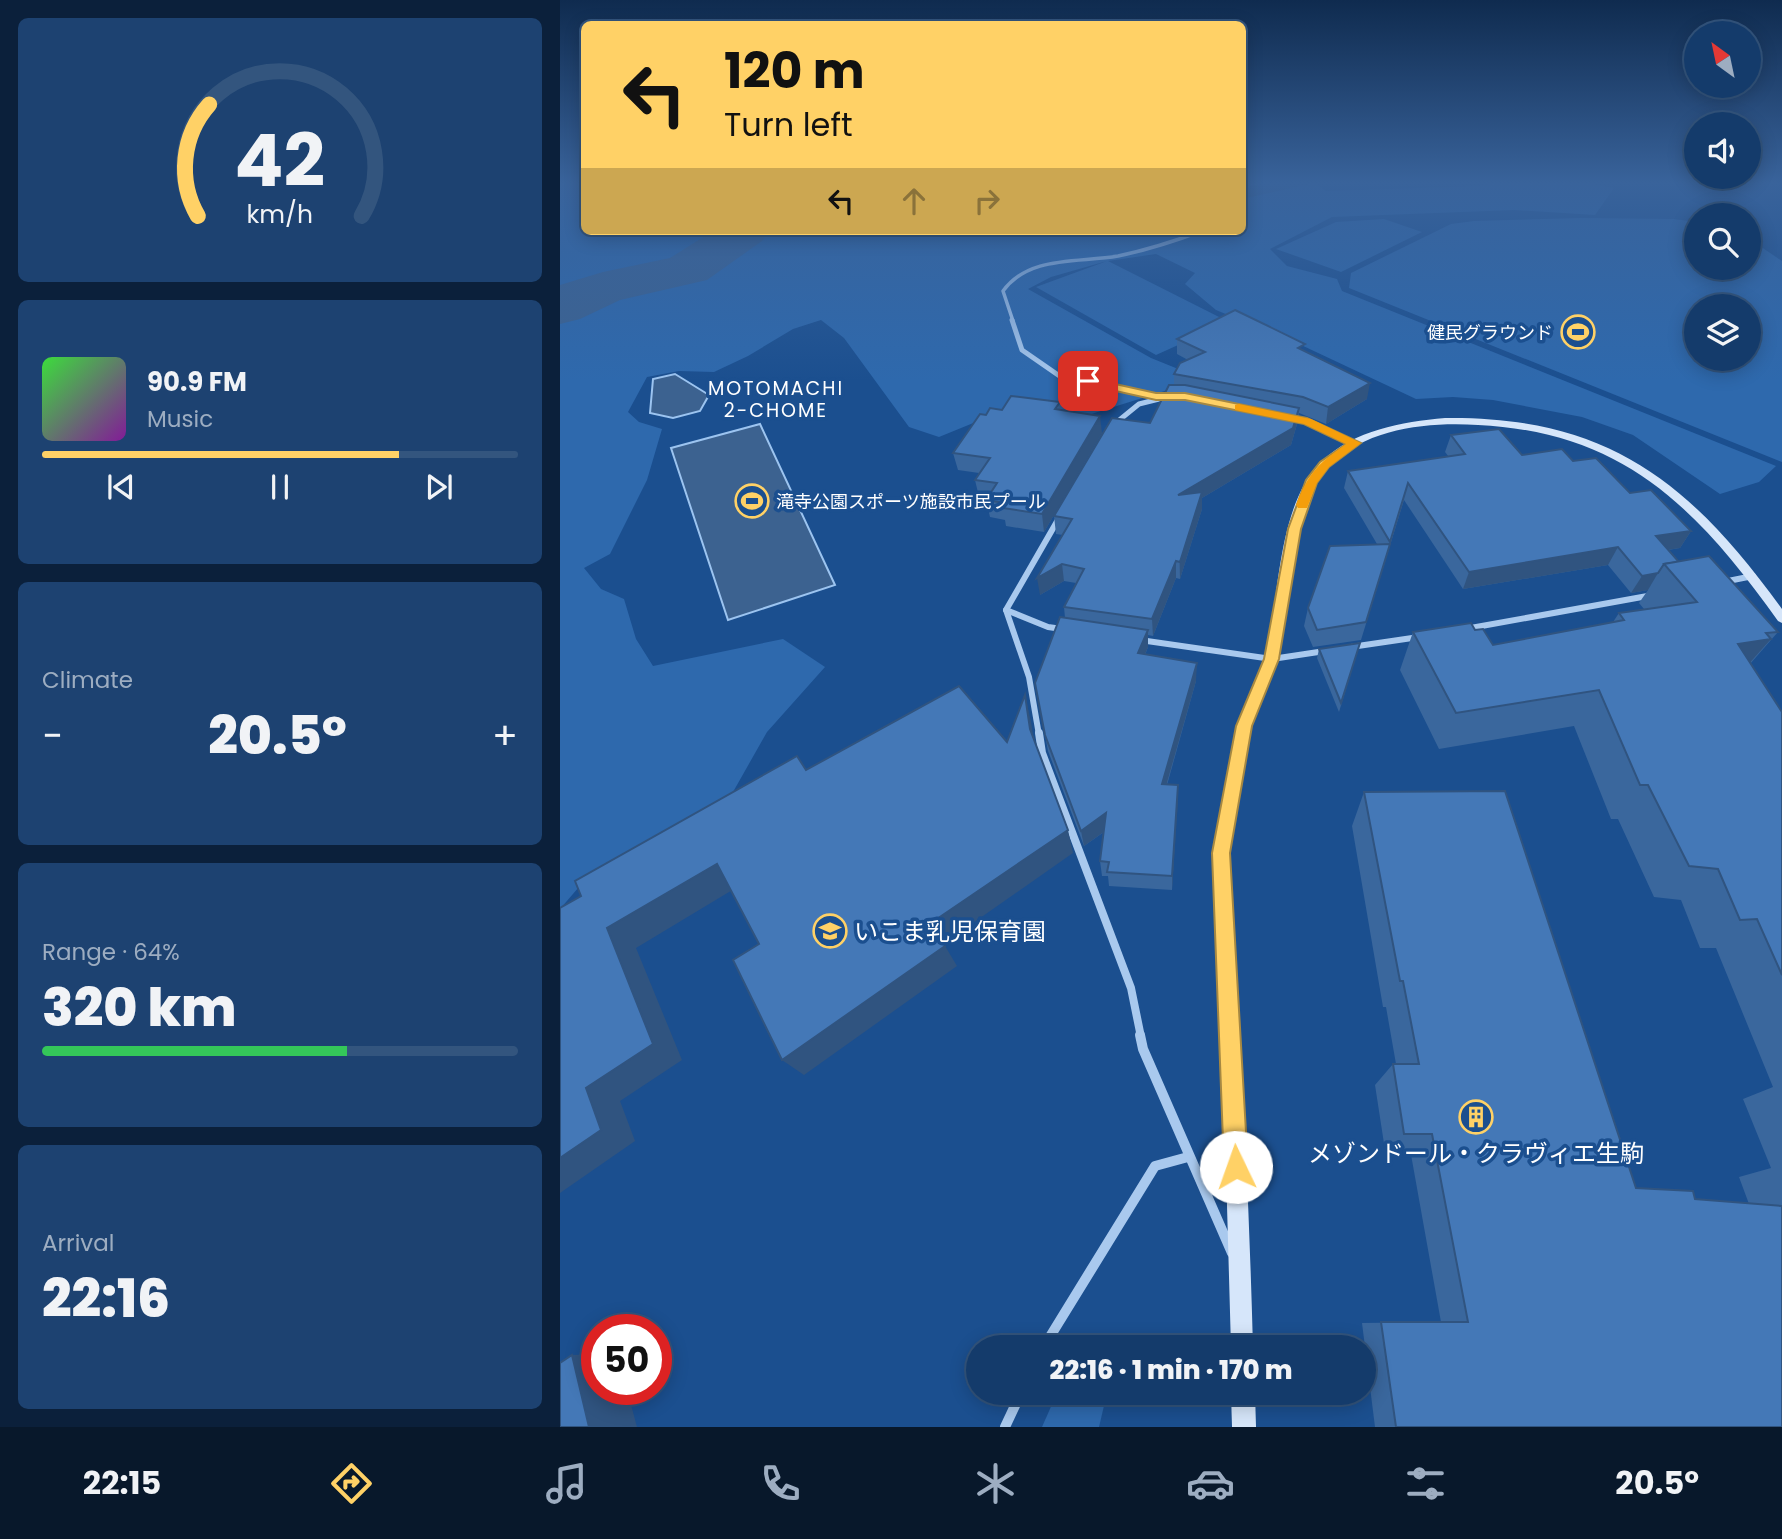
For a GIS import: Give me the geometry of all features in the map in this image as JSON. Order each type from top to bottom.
[{"type":"main road","points":[[1242,1335],[1221,853],[1244,726],[1272,659],[1294,529],[1311,483],[1325,464],[1355,443],[1398,428],[1448,419],[1494,422],[1554,432],[1609,449],[1656,476],[1698,511],[1754,576],[1782,618]]},
{"type":"main road","points":[[1243,1405],[1244,1427]]},
{"type":"street","points":[[1147,248],[1116,257],[1069,261],[1023,271],[1008,279],[1003,291],[1022,350],[1061,377],[1156,396],[1175,397]]},
{"type":"street","points":[[1108,434],[1114,422],[1156,396]]},
{"type":"street","points":[[1280,416],[1307,421],[1355,443]]},
{"type":"street","points":[[1060,516],[1006,610],[1029,677],[1042,752],[1132,988],[1143,1049],[1188,1157],[1241,1272]]},
{"type":"street","points":[[1713,583],[1754,576]]},
{"type":"street","points":[[1458,630],[1659,593]]},
{"type":"street","points":[[1006,610],[1048,627],[1074,631]]},
{"type":"street","points":[[1127,638],[1272,659],[1431,635]]},
{"type":"street","points":[[1051,1335],[1155,1166],[1188,1157]]},
{"type":"street","points":[[1005,1427],[1015,1405]]},
{"type":"shaded area","points":[[560,248],[1273,248],[1270,249],[1287,266],[1337,279],[1342,291],[1776,466],[1759,482],[1720,494],[1633,435],[1582,417],[1493,400],[1453,397],[1416,399],[1299,344],[1216,310],[1185,284],[1195,273],[1156,254],[1108,261],[1229,322],[1156,355],[1036,287],[1107,261],[1051,277],[1028,289],[1151,358],[1203,379],[1088,415],[1015,406],[939,437],[909,427],[844,338],[821,320],[793,329],[748,356],[714,372],[679,371],[647,377],[628,412],[639,422],[662,429],[647,480],[610,554],[584,568],[601,589],[624,599],[636,639],[653,666],[783,639],[825,667],[767,732],[716,822],[585,880],[560,909]]},
{"type":"shaded area","points":[[1279,248],[1390,248],[1341,272],[1276,249]]},
{"type":"shaded area","name":"健民グラウンド","points":[[1403,248],[1684,248],[1684,280],[1761,280],[1762,248],[1782,261],[1782,462],[1349,288],[1351,273]]},
{"type":"shaded area","points":[[675,374],[709,395],[700,411],[673,418],[650,413],[653,379]]},
{"type":"shaded area","points":[[760,424],[835,585],[728,620],[671,448]]},
{"type":"shaded area","points":[[1052,1405],[1104,1405],[1099,1427],[1042,1427]]},
{"type":"building","points":[[1235,310],[1305,344],[1298,348],[1370,383],[1328,407],[1303,397],[1174,374],[1180,363],[1205,352],[1177,339]]},
{"type":"building","points":[[1169,385],[1185,385],[1299,408],[1293,428],[1178,495],[1202,492],[1180,562],[1176,561],[1152,619],[1064,607],[1084,569],[1062,564],[1037,578],[1072,519],[1054,516],[1112,418],[1150,423]]},
{"type":"building","points":[[1011,396],[1060,402],[1055,409],[1100,416],[1042,514],[1003,508],[1005,503],[986,500],[997,483],[975,480],[990,458],[953,453],[980,414],[986,415],[990,408],[1002,410]]},
{"type":"building","points":[[1499,429],[1522,455],[1562,449],[1573,461],[1596,458],[1630,493],[1651,490],[1691,531],[1656,536],[1679,562],[1664,564],[1658,573],[1642,576],[1618,547],[1469,572],[1408,483],[1390,542],[1348,471],[1465,454],[1451,435]]},
{"type":"building","points":[[1390,544],[1366,622],[1317,630],[1308,608],[1330,546]]},
{"type":"building","points":[[1709,556],[1778,632],[1766,633],[1771,639],[1738,644],[1782,712],[1782,975],[1757,919],[1740,920],[1718,869],[1689,866],[1648,785],[1640,785],[1599,690],[1456,713],[1413,632],[1471,623],[1475,630],[1483,629],[1493,645],[1624,620],[1619,613],[1697,602],[1664,564]]},
{"type":"building","points":[[1060,617],[1148,630],[1138,653],[1197,663],[1162,784],[1178,785],[1172,876],[1107,872],[1109,862],[1100,861],[1106,813],[1081,831],[1045,735],[1035,683]]},
{"type":"building","points":[[1360,643],[1341,703],[1319,649]]},
{"type":"building","points":[[959,686],[1007,742],[1025,695],[1030,729],[1068,830],[931,923],[945,946],[782,1060],[733,960],[759,944],[717,864],[607,928],[653,1044],[586,1088],[601,1130],[560,1158],[560,908],[581,896],[575,881],[797,756],[806,770]]},
{"type":"building","points":[[1505,791],[1636,1188],[1693,1191],[1695,1199],[1782,1206],[1782,1427],[1396,1427],[1381,1322],[1468,1322],[1432,1134],[1404,1134],[1393,1064],[1419,1064],[1403,981],[1400,981],[1364,792]]},
{"type":"building","points":[[572,1355],[581,1393],[581,1405],[584,1405],[589,1427],[560,1427],[560,1363]]},
{"type":"waterway","points":[[560,307],[603,288],[689,269],[722,248]]},
{"type":"slow traffic","points":[[1239,407],[1307,421],[1355,443],[1325,464],[1311,483],[1302,505]]},
{"type":"place","name":"健民グラウンド","points":[[1578,332]]},
{"type":"place","name":"滝寺公園スポーツ施設市民プール","points":[[752,501]]},
{"type":"place","name":"いこま乳児保育園","points":[[830,931]]},
{"type":"place","name":"メゾンドール・クラヴィエ生駒","points":[[1476,1117]]},
{"type":"district","name":"MOTOMACHI 2-CHOME","points":[[776,399]]},
{"type":"route","points":[[1088,381],[1156,396],[1185,397],[1307,421],[1355,443],[1325,464],[1311,483],[1294,529],[1272,659],[1244,726],[1221,853],[1236,1167]]}]
